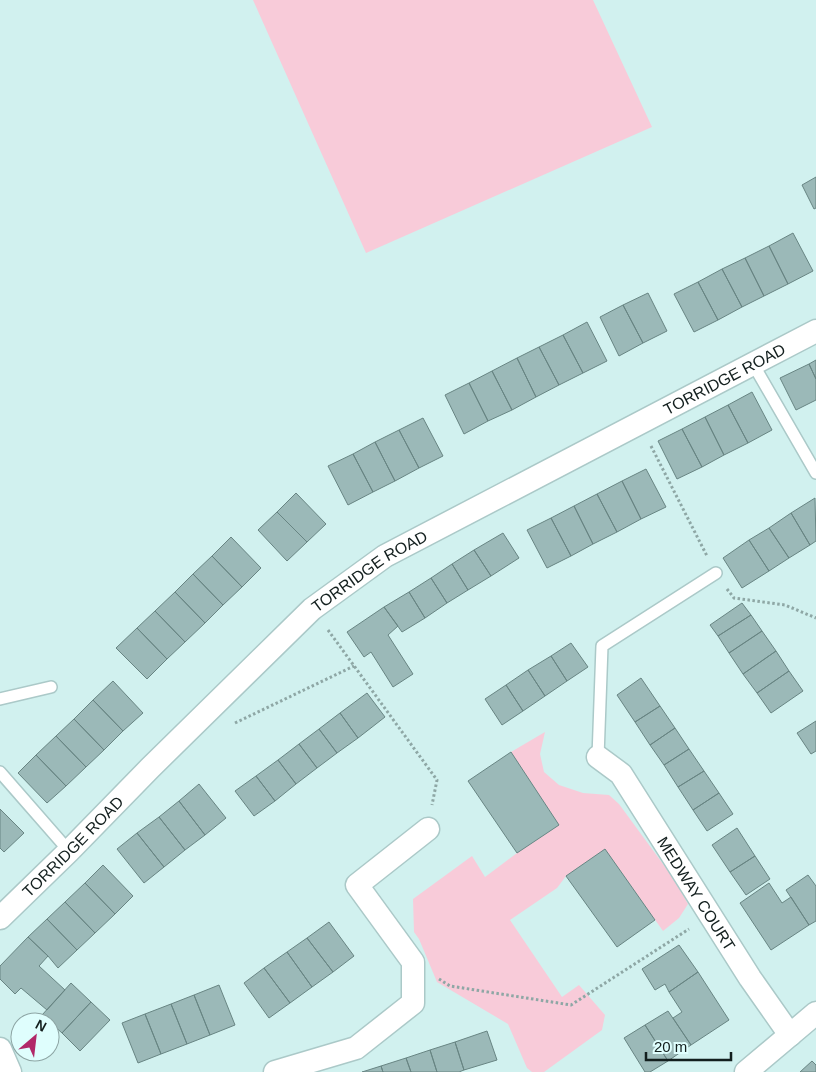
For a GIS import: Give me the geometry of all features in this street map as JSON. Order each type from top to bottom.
[{"type":"street","name":"TORRIDGE ROAD","points":[[0,918],[312,610],[385,556],[816,331]]},
{"type":"street","name":"MEDWAY COURT","points":[[598,757],[621,774],[750,978],[790,1035]]},
{"type":"street","points":[[276,1072],[356,1048],[413,1003],[413,962],[357,885],[428,829]]},
{"type":"street","points":[[746,1072],[816,1013]]},
{"type":"street","points":[[0,1049],[10,1072]]},
{"type":"lane","points":[[753,364],[816,473]]},
{"type":"lane","points":[[598,757],[602,646],[716,574]]},
{"type":"lane","points":[[0,699],[51,687]]},
{"type":"lane","points":[[0,772],[69,851]]},
{"type":"path","points":[[639,423],[716,574],[734,598],[785,605],[816,618]]},
{"type":"path","points":[[312,610],[437,780],[428,829]]},
{"type":"path","points":[[230,726],[354,666]]},
{"type":"path","points":[[413,962],[450,986],[571,1005],[710,915]]},
{"type":"shaded area","points":[[253,0],[593,0],[652,127],[366,253]]},
{"type":"shaded area","points":[[545,732],[540,754],[544,772],[559,785],[583,793],[609,795],[619,804],[674,879],[688,904],[679,918],[663,931],[605,849],[566,876],[557,888],[510,920],[562,997],[579,985],[605,1015],[602,1030],[544,1072],[532,1072],[527,1068],[508,1024],[437,982],[419,939],[414,932],[413,899],[472,856],[485,877],[559,825],[511,752]]},
{"type":"building","points":[[816,177],[816,208],[814,209],[802,185]]},
{"type":"building","points":[[793,233],[813,271],[788,284],[769,246]]},
{"type":"building","points":[[769,246],[788,284],[764,296],[745,258]]},
{"type":"building","points":[[745,258],[764,296],[742,307],[722,269]]},
{"type":"building","points":[[722,269],[742,307],[718,320],[698,282]]},
{"type":"building","points":[[698,282],[718,320],[694,332],[674,294]]},
{"type":"building","points":[[648,293],[667,331],[643,343],[623,305]]},
{"type":"building","points":[[623,305],[643,343],[619,356],[600,317]]},
{"type":"building","points":[[587,322],[607,361],[583,373],[563,335]]},
{"type":"building","points":[[563,335],[583,373],[559,385],[539,347]]},
{"type":"building","points":[[539,347],[559,385],[536,397],[517,358]]},
{"type":"building","points":[[517,358],[536,397],[512,410],[492,371]]},
{"type":"building","points":[[816,360],[816,379],[809,364]]},
{"type":"building","points":[[809,364],[816,379],[816,400],[796,410],[780,378]]},
{"type":"building","points":[[492,371],[512,410],[488,421],[469,383]]},
{"type":"building","points":[[469,383],[488,421],[464,434],[445,395]]},
{"type":"building","points":[[752,392],[772,430],[748,443],[728,405]]},
{"type":"building","points":[[728,405],[748,443],[724,455],[705,417]]},
{"type":"building","points":[[705,417],[724,455],[702,467],[682,429]]},
{"type":"building","points":[[423,418],[443,456],[419,468],[399,430]]},
{"type":"building","points":[[682,429],[702,467],[677,479],[658,441]]},
{"type":"building","points":[[399,430],[419,468],[395,481],[375,442]]},
{"type":"building","points":[[375,442],[395,481],[373,492],[353,454]]},
{"type":"building","points":[[353,454],[373,492],[348,505],[328,466]]},
{"type":"building","points":[[646,469],[666,507],[641,519],[622,481]]},
{"type":"building","points":[[622,481],[641,519],[617,532],[597,494]]},
{"type":"building","points":[[296,493],[326,524],[307,542],[277,512]]},
{"type":"building","points":[[597,494],[617,532],[593,544],[574,506]]},
{"type":"building","points":[[815,498],[816,541],[810,545],[791,513]]},
{"type":"building","points":[[574,506],[593,544],[571,556],[551,518]]},
{"type":"building","points":[[277,512],[307,542],[287,561],[258,530]]},
{"type":"building","points":[[791,513],[810,545],[789,558],[769,528]]},
{"type":"building","points":[[551,518],[571,556],[547,568],[527,530]]},
{"type":"building","points":[[769,528],[789,558],[769,571],[749,540]]},
{"type":"building","points":[[503,533],[519,558],[491,576],[474,550]]},
{"type":"building","points":[[231,537],[261,568],[242,587],[212,556]]},
{"type":"building","points":[[749,540],[769,571],[742,588],[723,558]]},
{"type":"building","points":[[474,550],[491,576],[468,590],[452,564]]},
{"type":"building","points":[[212,556],[242,587],[223,605],[193,574]]},
{"type":"building","points":[[452,564],[468,590],[447,603],[431,578]]},
{"type":"building","points":[[193,574],[223,605],[205,623],[175,592]]},
{"type":"building","points":[[431,578],[447,603],[425,618],[409,592]]},
{"type":"building","points":[[175,592],[205,623],[185,642],[155,611]]},
{"type":"building","points":[[409,592],[425,618],[402,632],[384,607]]},
{"type":"building","points":[[742,603],[751,615],[718,636],[710,625]]},
{"type":"building","points":[[384,607],[398,626],[388,635],[413,674],[393,687],[371,652],[364,657],[347,632]]},
{"type":"building","points":[[155,611],[185,642],[167,659],[137,628]]},
{"type":"building","points":[[751,615],[762,631],[729,653],[718,636]]},
{"type":"building","points":[[137,628],[167,659],[147,679],[116,648]]},
{"type":"building","points":[[762,631],[776,651],[743,674],[729,653]]},
{"type":"building","points":[[571,643],[588,667],[567,681],[551,656]]},
{"type":"building","points":[[776,651],[789,671],[757,693],[743,674]]},
{"type":"building","points":[[551,656],[567,681],[545,696],[528,670]]},
{"type":"building","points":[[528,670],[545,696],[523,711],[506,685]]},
{"type":"building","points":[[789,671],[803,691],[771,713],[757,693]]},
{"type":"building","points":[[641,678],[660,706],[635,722],[617,695]]},
{"type":"building","points":[[113,681],[143,713],[123,731],[93,700]]},
{"type":"building","points":[[506,685],[523,711],[502,725],[485,699]]},
{"type":"building","points":[[367,693],[385,717],[358,738],[340,713]]},
{"type":"building","points":[[93,700],[123,731],[104,750],[74,719]]},
{"type":"building","points":[[660,706],[675,728],[650,745],[635,722]]},
{"type":"building","points":[[340,713],[358,738],[337,753],[319,729]]},
{"type":"building","points":[[74,719],[104,750],[86,767],[56,736]]},
{"type":"building","points":[[816,721],[816,751],[811,754],[797,733]]},
{"type":"building","points":[[675,728],[689,749],[664,765],[650,745]]},
{"type":"building","points":[[319,729],[337,753],[317,768],[299,744]]},
{"type":"building","points":[[56,736],[86,767],[66,786],[36,755]]},
{"type":"building","points":[[299,744],[317,768],[296,784],[278,760]]},
{"type":"building","points":[[689,749],[704,771],[678,787],[664,765]]},
{"type":"building","points":[[511,752],[559,825],[517,853],[468,781]]},
{"type":"building","points":[[36,755],[66,786],[47,803],[18,773]]},
{"type":"building","points":[[278,760],[296,784],[275,801],[256,776]]},
{"type":"building","points":[[704,771],[719,793],[693,810],[678,787]]},
{"type":"building","points":[[256,776],[275,801],[254,816],[235,791]]},
{"type":"building","points":[[199,784],[226,818],[205,835],[179,801]]},
{"type":"building","points":[[719,793],[733,814],[707,831],[693,810]]},
{"type":"building","points":[[179,801],[205,835],[185,850],[159,817]]},
{"type":"building","points":[[0,809],[24,833],[4,852],[0,848]]},
{"type":"building","points":[[159,817],[185,850],[164,867],[137,833]]},
{"type":"building","points":[[737,828],[755,856],[730,872],[712,845]]},
{"type":"building","points":[[137,833],[164,867],[144,883],[117,849]]},
{"type":"building","points":[[605,849],[655,920],[617,947],[566,876]]},
{"type":"building","points":[[755,856],[770,879],[746,895],[730,872]]},
{"type":"building","points":[[103,865],[133,896],[115,914],[85,883]]},
{"type":"building","points":[[808,875],[816,886],[816,921],[809,925],[786,890]]},
{"type":"building","points":[[85,883],[115,914],[95,933],[65,902]]},
{"type":"building","points":[[769,883],[782,903],[791,897],[809,925],[771,950],[740,903]]},
{"type":"building","points":[[65,902],[95,933],[77,950],[47,919]]},
{"type":"building","points":[[47,919],[77,950],[58,968],[28,937]]},
{"type":"building","points":[[329,922],[354,956],[333,972],[307,938]]},
{"type":"building","points":[[28,937],[48,956],[39,966],[65,990],[47,1010],[21,988],[15,994],[0,979],[0,966]]},
{"type":"building","points":[[307,938],[333,972],[312,987],[287,952]]},
{"type":"building","points":[[679,945],[698,972],[669,992],[665,984],[655,990],[642,969]]},
{"type":"building","points":[[287,952],[312,987],[290,1003],[264,968]]},
{"type":"building","points":[[264,968],[290,1003],[269,1018],[244,983]]},
{"type":"building","points":[[698,972],[729,1020],[691,1045],[673,1018],[682,1012],[669,992]]},
{"type":"building","points":[[71,983],[91,1002],[62,1033],[60,1031],[60,1012],[45,1012]]},
{"type":"building","points":[[219,985],[235,1025],[210,1035],[194,995]]},
{"type":"building","points":[[194,995],[210,1035],[187,1044],[171,1004]]},
{"type":"building","points":[[91,1002],[110,1020],[80,1051],[62,1033]]},
{"type":"building","points":[[171,1004],[187,1044],[161,1054],[145,1014]]},
{"type":"building","points":[[668,1011],[691,1045],[668,1061],[645,1025]]},
{"type":"building","points":[[145,1014],[161,1054],[138,1063],[122,1023]]},
{"type":"building","points":[[645,1025],[668,1061],[650,1072],[645,1072],[624,1038]]},
{"type":"building","points":[[487,1031],[497,1060],[464,1070],[455,1042]]},
{"type":"building","points":[[455,1042],[464,1070],[459,1072],[437,1072],[430,1050]]},
{"type":"building","points":[[430,1050],[437,1072],[411,1072],[406,1058]]},
{"type":"building","points":[[406,1058],[411,1072],[383,1072],[381,1066]]},
{"type":"building","points":[[812,1061],[816,1065],[816,1072],[800,1072]]},
{"type":"building","points":[[381,1066],[383,1072],[362,1072]]}]
